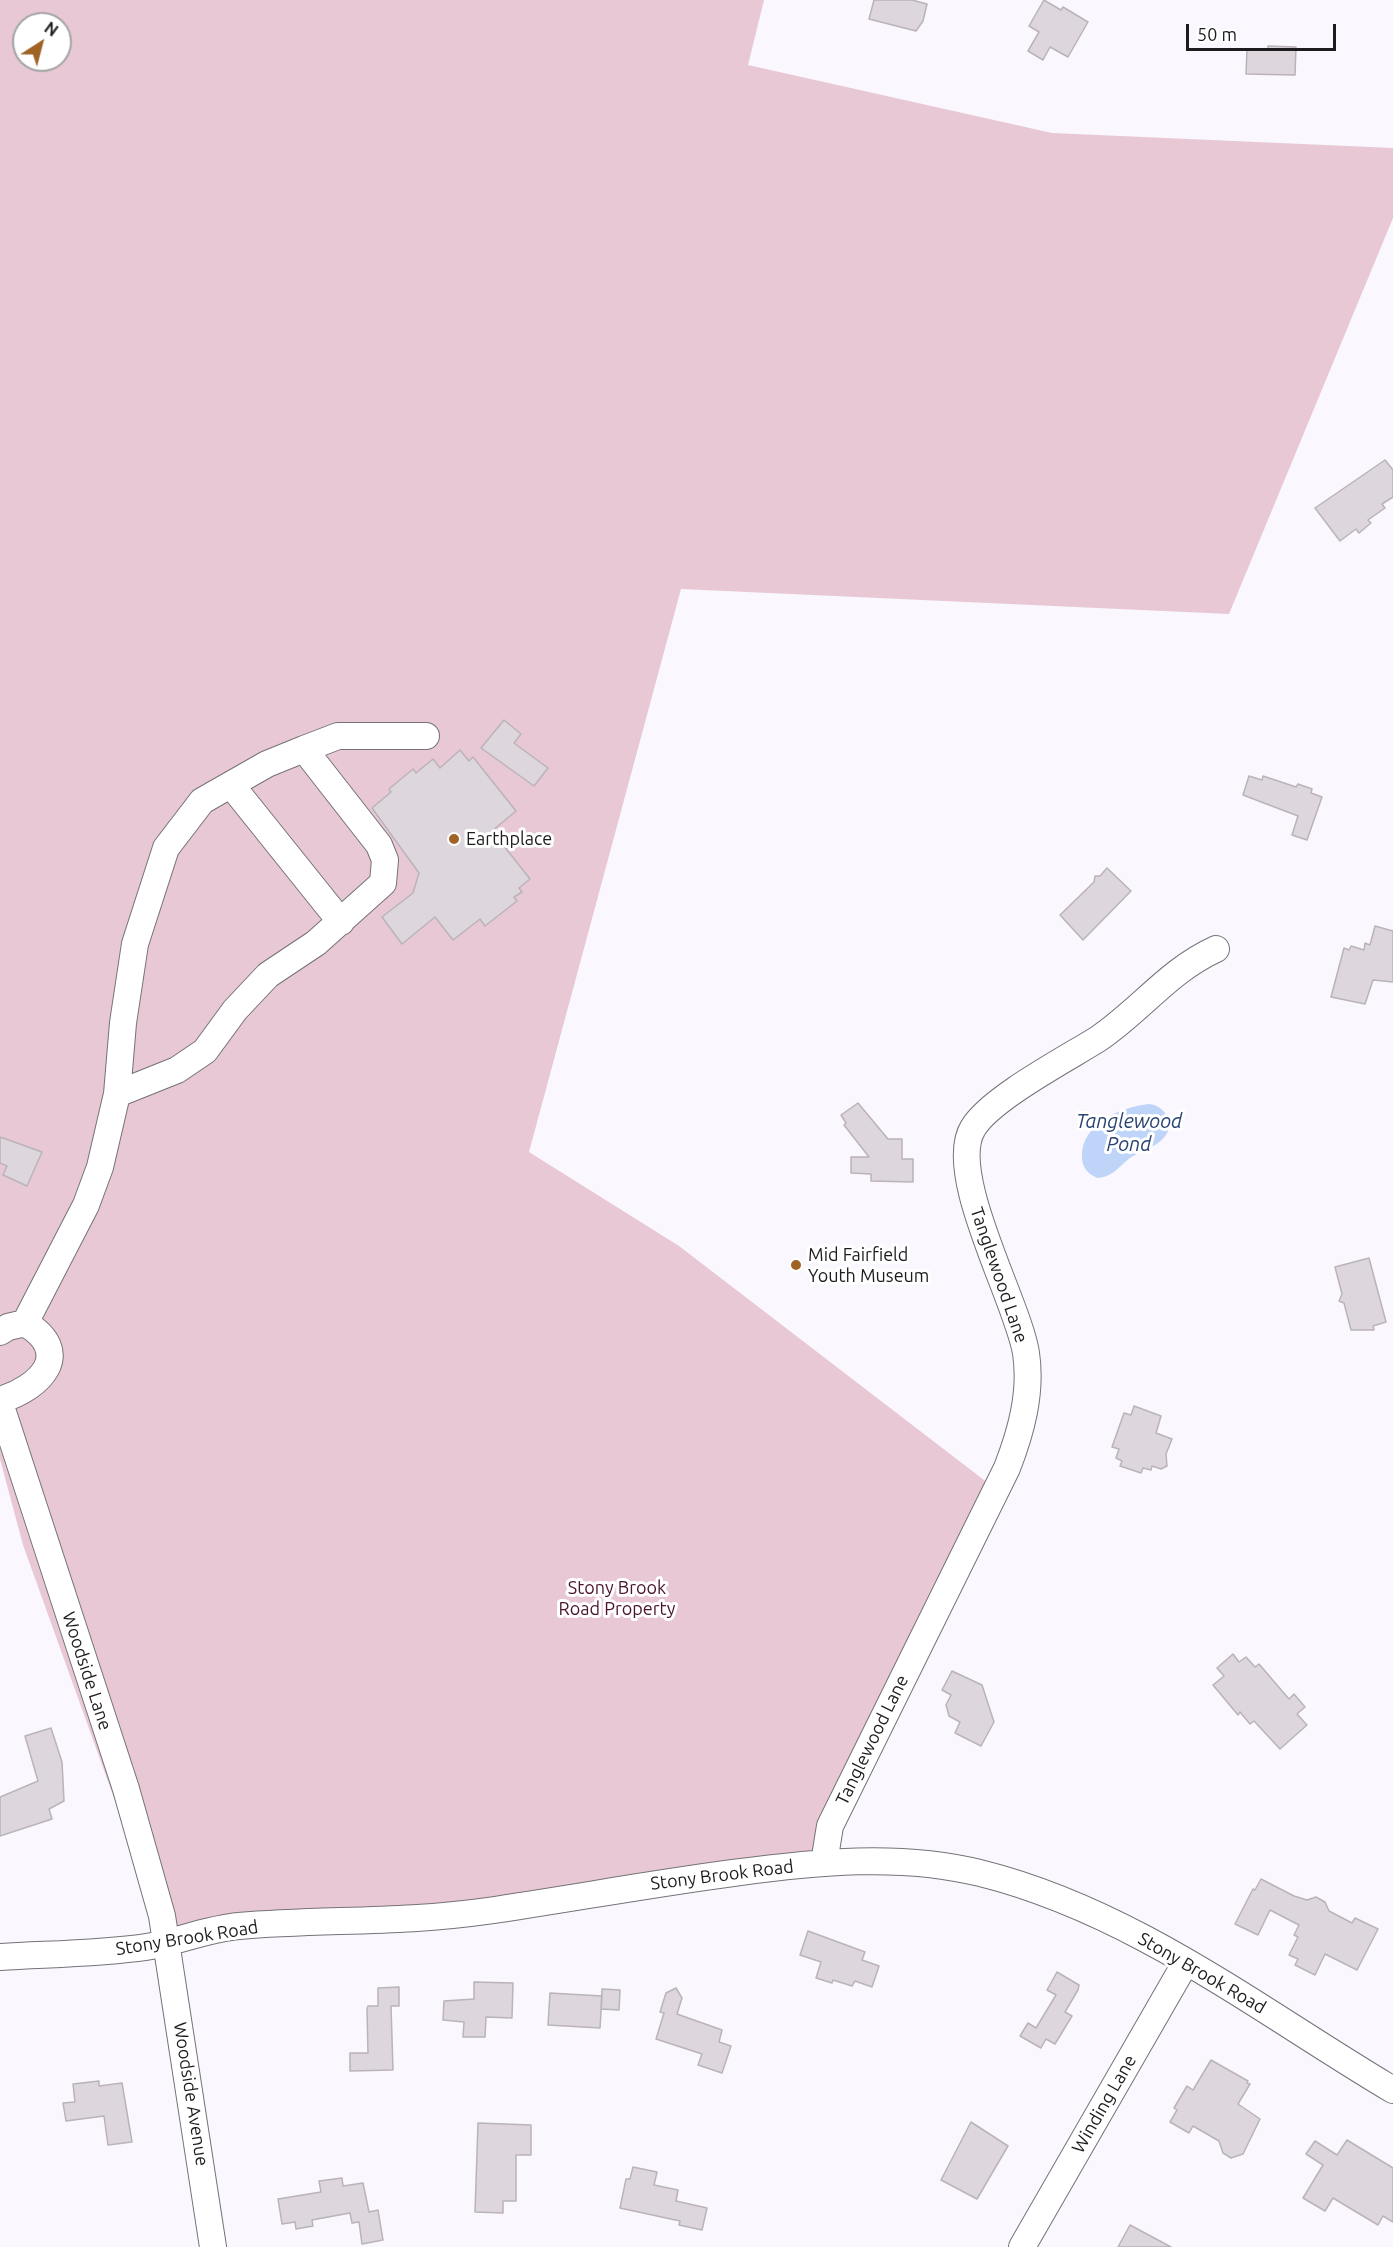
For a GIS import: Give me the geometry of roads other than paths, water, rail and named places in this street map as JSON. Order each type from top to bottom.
[{"type":"street","points":[[0,1332],[8,1327],[25,1323],[86,1206],[100,1167],[117,1094],[135,944],[166,848],[202,801],[232,786],[267,764],[338,736],[426,736]]},
{"type":"street","points":[[117,1094],[177,1070],[205,1051],[236,1010],[268,975],[341,922],[379,888],[386,876],[386,860],[379,845],[304,749]]},
{"type":"street","points":[[232,786],[341,922]]},
{"type":"street","name":"Tanglewood Lane","points":[[824,1863],[830,1826],[1007,1468],[1025,1405],[1025,1349],[974,1203],[967,1146],[970,1133],[977,1122],[997,1103],[1112,1029],[1178,970],[1216,949]]},
{"type":"street","name":"Woodside Lane","points":[[25,1323],[38,1330],[50,1349],[47,1368],[35,1384],[21,1394],[0,1402],[126,1789],[168,1941]]},
{"type":"street","name":"Stony Brook Road","points":[[0,1957],[115,1950],[234,1927],[444,1916],[659,1883],[824,1863],[890,1861],[936,1865],[980,1873],[1075,1907],[1186,1962],[1393,2090]]},
{"type":"street","name":"Woodside Avenue","points":[[168,1941],[213,2247]]},
{"type":"street","name":"Winding Lane","points":[[1022,2247],[1186,1962]]},
{"type":"water","name":"Tanglewood Pond","points":[[1149,1104],[1160,1108],[1167,1117],[1169,1126],[1163,1139],[1130,1158],[1108,1175],[1098,1178],[1089,1173],[1082,1161],[1083,1145],[1088,1135],[1104,1119],[1115,1113]]},
{"type":"place","name":"Earthplace","points":[[454,839]]},
{"type":"place","name":"Mid Fairfield Youth Museum","points":[[796,1265]]},
{"type":"park label","name":"Stony Brook Road Property","points":[[617,1598]]}]
